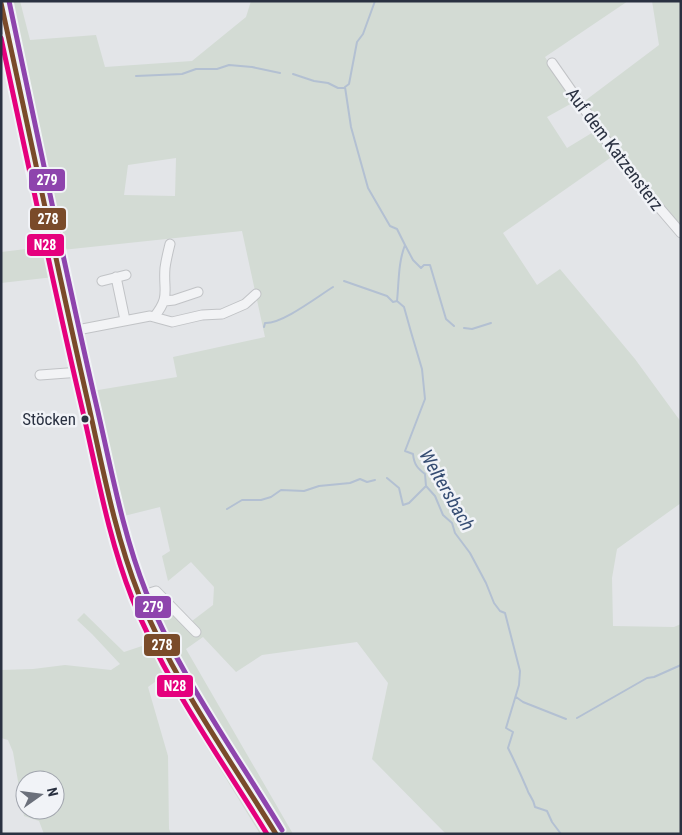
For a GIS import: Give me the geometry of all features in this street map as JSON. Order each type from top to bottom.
[{"type":"main road","points":[[1,2],[116,525],[140,596],[171,665],[276,834]]},
{"type":"street","name":"Auf dem Katzensterz","points":[[552,63],[627,170],[681,233]]},
{"type":"street","points":[[154,316],[165,301],[165,268],[170,244]]},
{"type":"street","points":[[102,280],[121,276],[125,320]]},
{"type":"street","points":[[165,301],[198,292]]},
{"type":"street","points":[[72,331],[150,316],[172,322],[202,315],[222,314],[245,304],[256,294]]},
{"type":"street","points":[[40,375],[81,372]]},
{"type":"street","points":[[140,596],[156,591],[196,632]]},
{"type":"shaded area","points":[[10,1],[20,1],[30,40],[96,35],[105,67],[192,61],[246,17],[251,1],[628,1],[545,57],[574,102],[547,117],[567,148],[595,131],[613,156],[503,233],[537,285],[560,269],[635,359],[681,422],[681,503],[617,549],[612,578],[613,626],[674,627],[681,624],[681,834],[446,834],[372,759],[388,683],[357,642],[262,655],[236,672],[203,637],[186,649],[293,834],[260,834],[163,676],[148,687],[168,756],[169,829],[171,834],[44,834],[39,821],[36,820],[65,820],[65,770],[16,770],[13,752],[8,740],[1,738],[1,670],[65,665],[111,670],[120,664],[77,620],[84,613],[124,652],[154,642],[145,598],[156,593],[193,628],[192,621],[213,605],[214,587],[191,562],[168,581],[162,556],[170,551],[160,507],[120,517],[92,391],[177,377],[173,357],[265,337],[242,231],[62,250]],"holes":[[[176,158],[175,196],[124,195],[128,165]]]},
{"type":"shaded area","points":[[652,1],[681,1],[681,227],[627,164],[582,103],[659,45]]},
{"type":"shaded area","points":[[43,247],[54,277],[1,283],[1,252]]},
{"type":"waterway","name":"Weltersbach","points":[[375,1],[363,34],[357,42],[349,84],[345,87],[351,127],[368,188],[390,226],[397,229],[405,245],[400,266],[397,301],[404,307],[422,369],[425,399],[405,451],[413,454],[416,466],[425,474],[426,486],[435,496],[443,515],[452,523],[455,533],[470,553],[494,603],[500,611],[505,613],[520,671],[519,685],[506,728],[513,732],[508,748],[535,807],[547,811],[561,834]]},
{"type":"waterway","points":[[136,76],[182,74],[196,69],[217,69],[229,65],[252,67],[280,73]]},
{"type":"waterway","points":[[293,74],[314,81],[328,83],[338,88],[345,88]]},
{"type":"waterway","points":[[405,245],[413,260],[421,268],[424,265],[430,265],[446,319],[454,326]]},
{"type":"waterway","points":[[344,281],[387,296],[393,302],[397,301]]},
{"type":"waterway","points":[[264,327],[265,323],[290,315],[333,287]]},
{"type":"waterway","points":[[464,328],[472,329],[491,323]]},
{"type":"waterway","points":[[387,478],[399,488],[403,505],[409,503],[426,486]]},
{"type":"waterway","points":[[227,509],[242,500],[261,500],[271,497],[281,490],[304,491],[319,486],[350,483],[360,479],[367,482],[375,480]]},
{"type":"waterway","points":[[577,718],[647,678],[654,677],[681,665]]},
{"type":"waterway","points":[[516,697],[523,702],[566,719]]},
{"type":"transit line","name":"279","points":[[9,1],[83,346],[117,495],[137,568],[175,654],[209,714],[282,830]]},
{"type":"transit line","name":"278","points":[[1,3],[103,473],[122,547],[139,595],[168,657],[221,747],[276,834]]},
{"type":"transit line","name":"N28","points":[[1,38],[51,270],[116,552],[132,598],[160,659],[194,719],[267,834]]},
{"type":"place","name":"Stöcken","points":[[85,419]]}]
